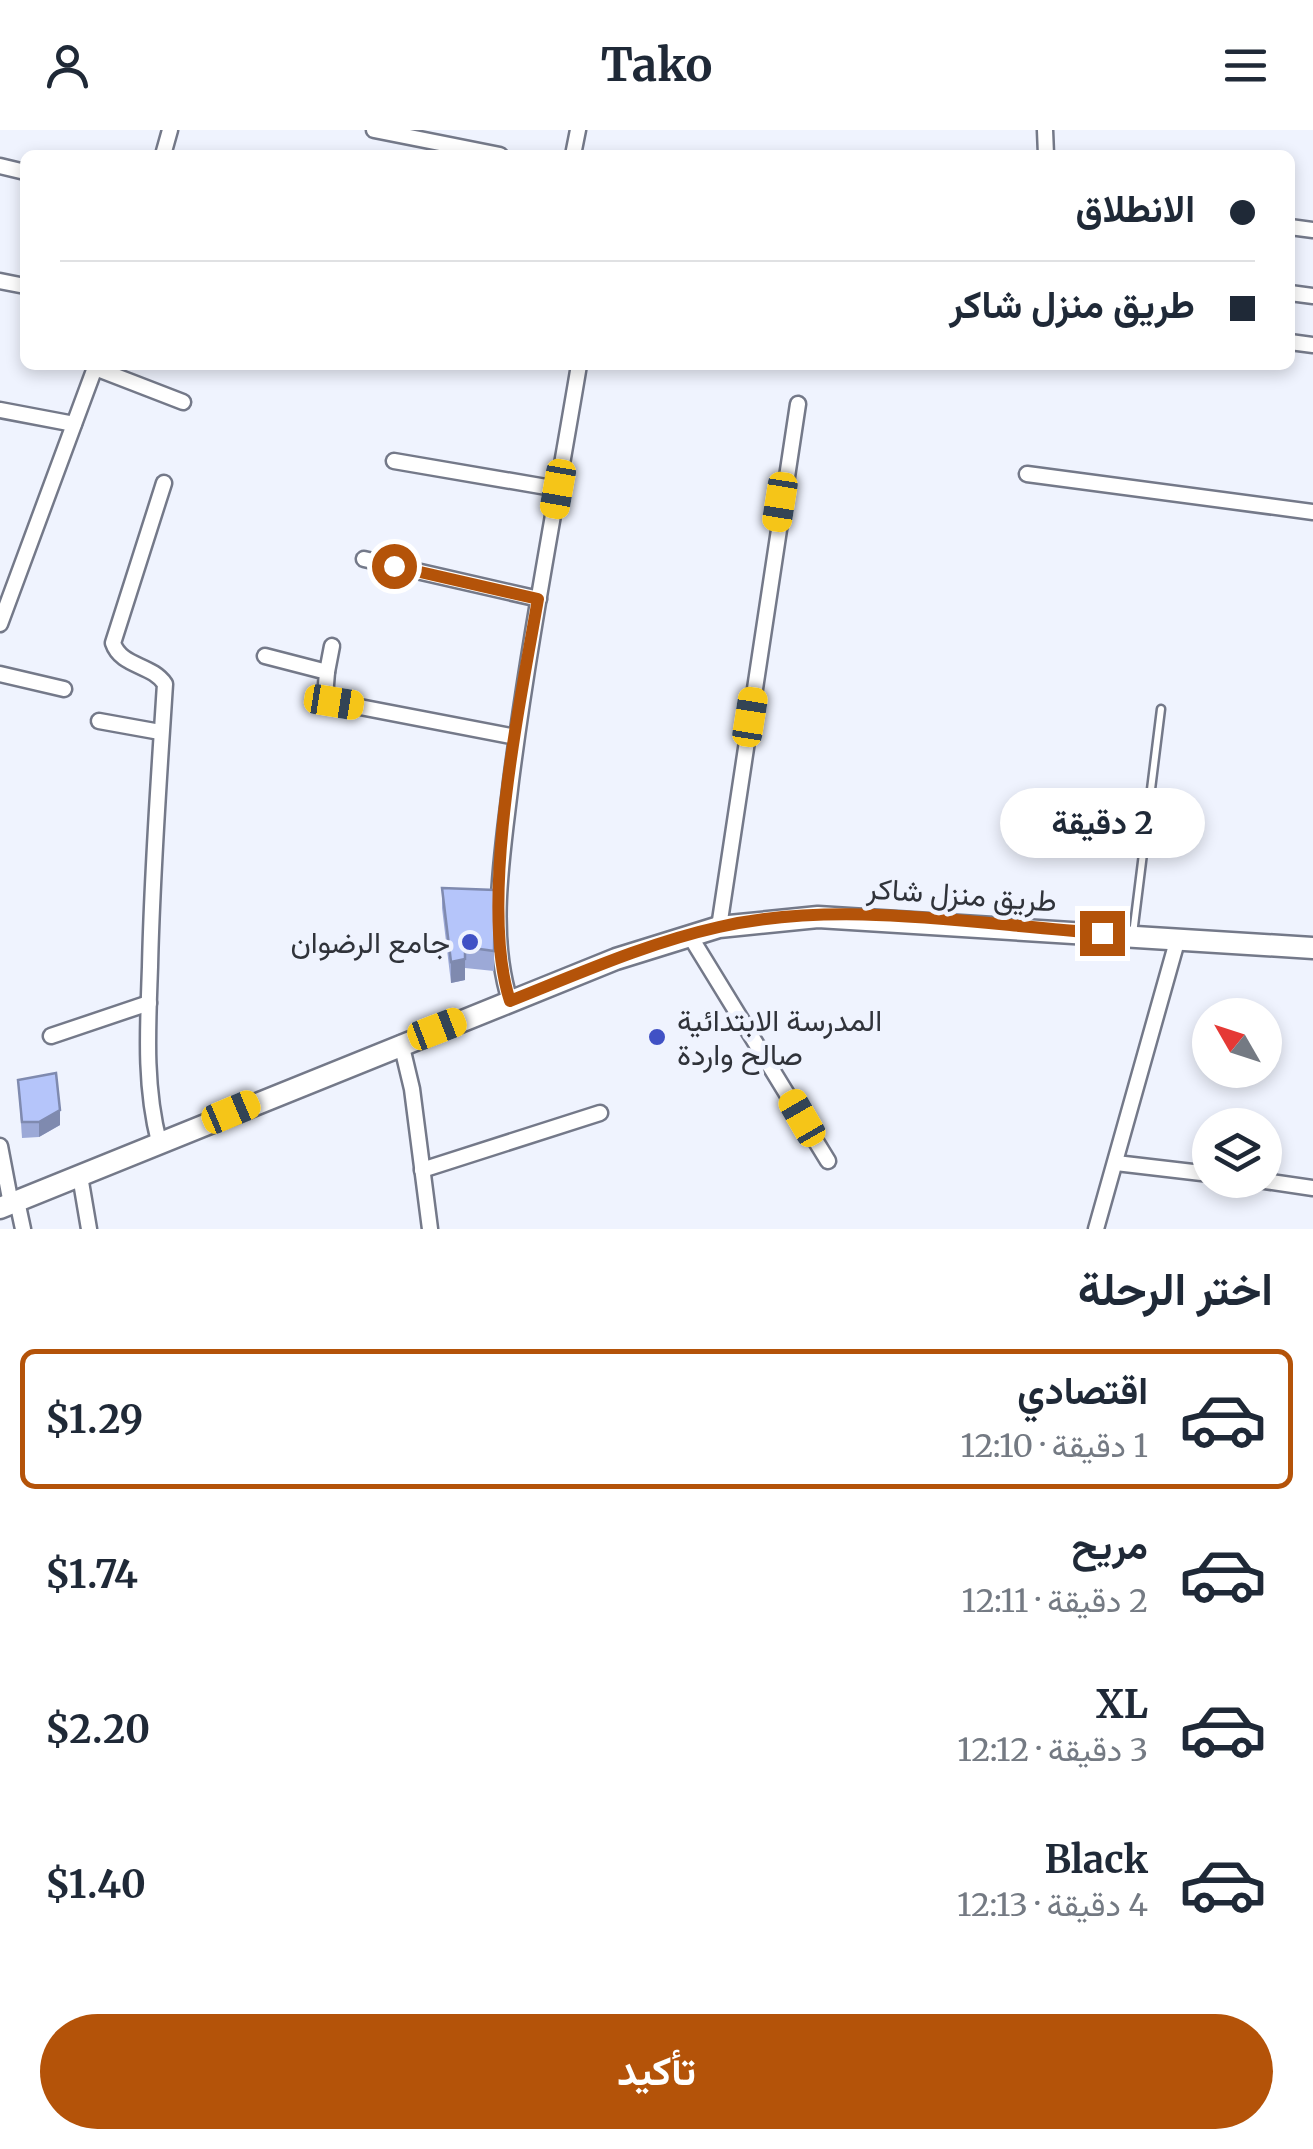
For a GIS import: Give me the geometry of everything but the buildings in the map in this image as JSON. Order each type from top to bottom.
[{"type":"main road","name":"طريق منزل شاكر","points":[[9,1204],[616,959],[719,927],[784,919],[865,917],[1313,948]]},
{"type":"street","points":[[374,130],[475,150]]},
{"type":"street","points":[[2,613],[94,370]]},
{"type":"street","points":[[103,370],[183,402]]},
{"type":"street","points":[[510,1001],[500,955],[503,834],[538,599],[579,370]]},
{"type":"street","points":[[719,927],[798,404]]},
{"type":"street","points":[[0,410],[74,424]]},
{"type":"street","points":[[394,461],[558,489]]},
{"type":"street","points":[[1027,474],[1313,512]]},
{"type":"street","points":[[159,1142],[148,1082],[149,1003],[165,684],[156,673],[122,657],[114,644],[164,482]]},
{"type":"street","points":[[364,559],[538,599]]},
{"type":"street","points":[[332,646],[324,697],[334,702],[516,737]]},
{"type":"street","points":[[264,656],[327,672]]},
{"type":"street","points":[[0,674],[64,689]]},
{"type":"street","points":[[99,721],[160,732]]},
{"type":"street","points":[[690,936],[828,1162]]},
{"type":"street","points":[[1096,1229],[1178,938]]},
{"type":"street","points":[[51,1036],[149,1003]]},
{"type":"street","points":[[401,1043],[430,1229]]},
{"type":"street","points":[[422,1170],[600,1113]]},
{"type":"street","points":[[0,1146],[9,1204],[23,1229]]},
{"type":"street","points":[[1116,1163],[1192,1172]]},
{"type":"street","points":[[80,1176],[89,1229]]},
{"type":"street","points":[[1282,1183],[1313,1188]]},
{"type":"lane","points":[[1132,935],[1161,710]]},
{"type":"place","name":"جامع الرضوان","points":[[470,942]]},
{"type":"place","name":"المدرسة الابتدائية صالح واردة","points":[[657,1037]]},
{"type":"route","points":[[394,566],[538,599],[503,834],[500,955],[510,1001],[616,959],[719,927],[751,922],[865,917],[1102,933]]}]
